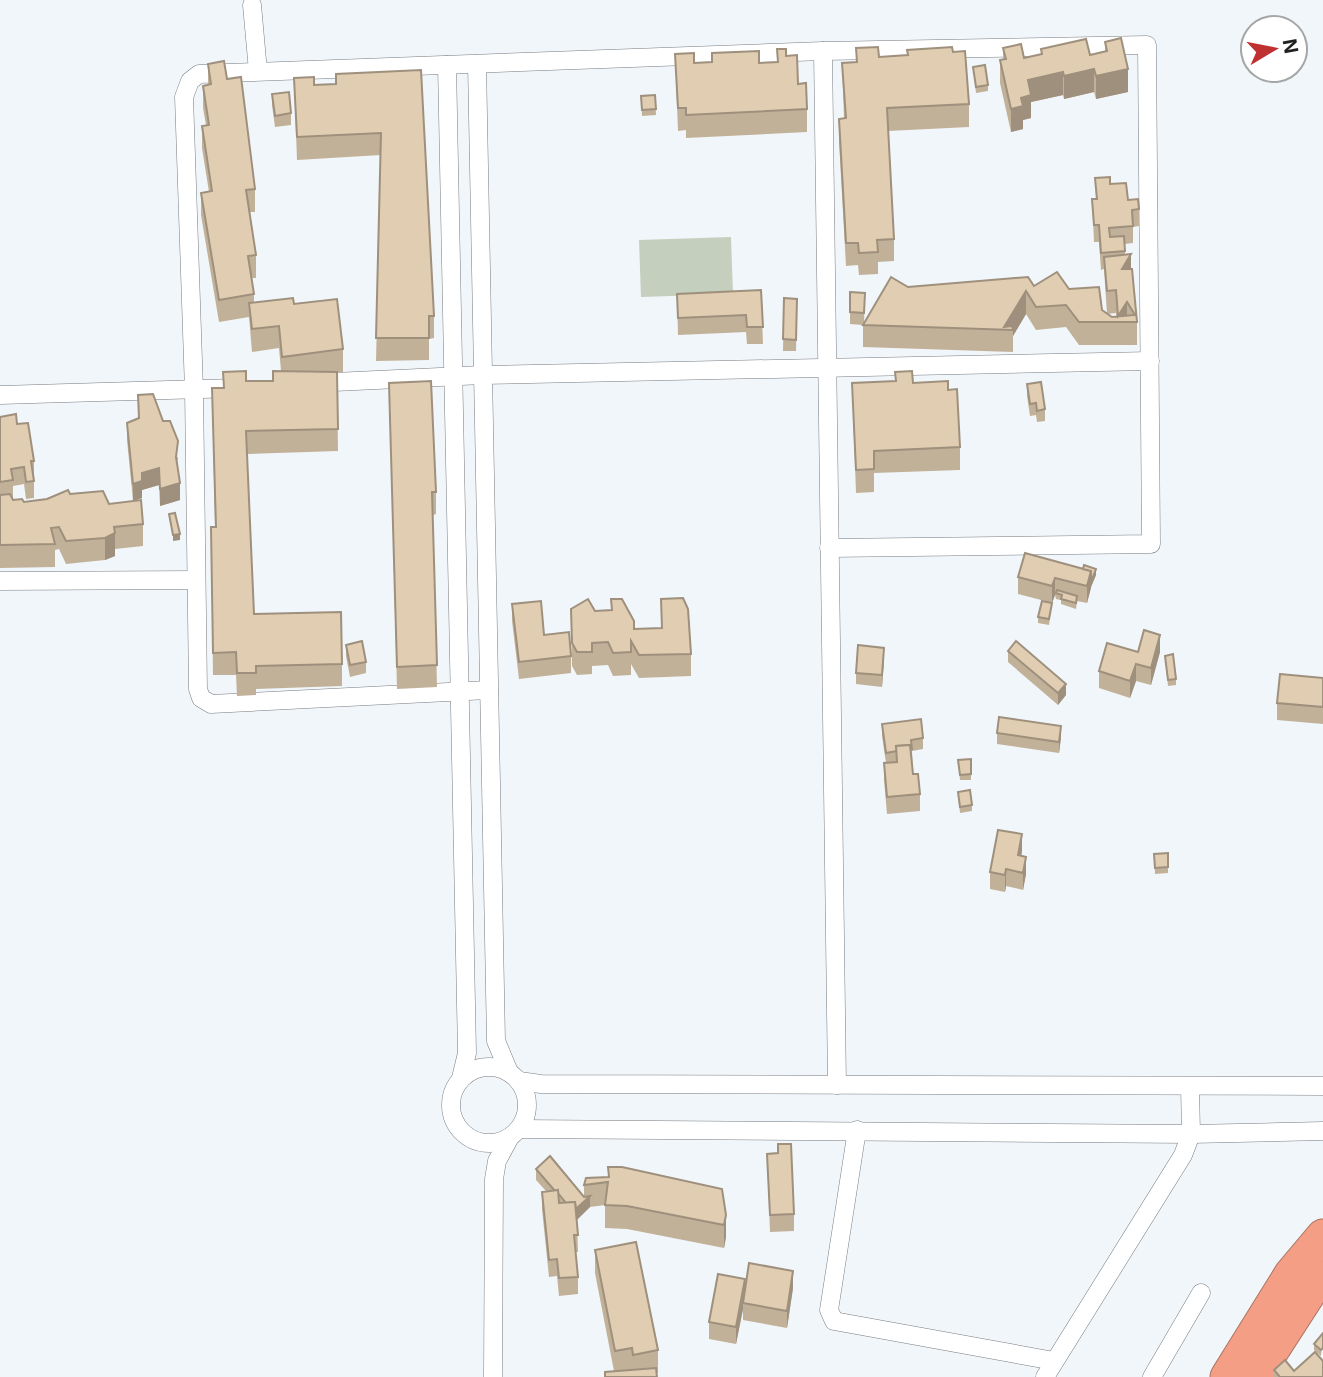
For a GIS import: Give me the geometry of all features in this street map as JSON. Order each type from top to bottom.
[{"type":"highway","points":[[1227,1377],[1291,1274],[1323,1236]]},
{"type":"highway","points":[[1255,1377],[1310,1292],[1323,1278]]},
{"type":"street","points":[[252,5],[258,71]]},
{"type":"street","points":[[488,690],[206,702],[198,689],[194,390],[185,91],[190,81],[205,73],[823,51],[1147,45],[1151,544],[829,548]]},
{"type":"street","points":[[823,51],[837,1085]]},
{"type":"street","points":[[477,64],[496,1041],[527,1105],[515,1133],[500,1152],[494,1179],[494,1377]]},
{"type":"street","points":[[447,65],[467,1053],[461,1079],[450,1101],[456,1125],[475,1141],[488,1158],[494,1179]]},
{"type":"street","points":[[449,119],[477,118]]},
{"type":"street","points":[[290,384],[482,375],[1150,361]]},
{"type":"street","points":[[0,395],[249,387]]},
{"type":"street","points":[[0,581],[196,580]]},
{"type":"street","points":[[461,1079],[484,1066],[541,1084],[1323,1086]]},
{"type":"street","points":[[1045,1377],[1178,1165],[1191,1133],[1191,1086]]},
{"type":"street","points":[[475,1141],[499,1142],[515,1133],[857,1130],[1191,1133],[1323,1131]]},
{"type":"street","points":[[857,1130],[830,1310],[834,1321],[1054,1361]]},
{"type":"street","points":[[1152,1377],[1201,1293]]},
{"type":"green space","points":[[731,237],[733,294],[641,297],[639,240]]},
{"type":"building","points":[[1121,38],[1128,69],[1096,76],[1094,69],[1064,76],[1063,72],[1028,80],[1031,95],[1021,98],[1023,106],[1011,109],[1000,60],[1006,59],[1003,48],[1021,44],[1024,58],[1042,54],[1041,49],[1086,39],[1090,55],[1107,51],[1105,42]]},
{"type":"building","points":[[878,47],[879,57],[908,55],[907,50],[952,47],[953,52],[965,51],[969,104],[887,108],[894,239],[877,240],[878,252],[859,253],[858,243],[846,243],[839,119],[846,118],[842,63],[857,62],[856,48]]},
{"type":"building","points":[[777,49],[786,49],[786,56],[797,55],[798,84],[806,83],[807,109],[686,115],[686,108],[678,108],[675,54],[694,53],[694,63],[712,62],[712,53],[759,51],[759,63],[778,62]]},
{"type":"building","points":[[224,61],[227,79],[241,77],[255,189],[246,190],[256,255],[248,256],[254,294],[219,300],[201,193],[212,191],[202,126],[209,125],[203,86],[211,84],[208,64]]},
{"type":"building","points":[[985,65],[988,85],[976,87],[973,67]]},
{"type":"building","points":[[421,70],[434,316],[429,316],[429,338],[376,338],[381,133],[297,137],[294,78],[314,77],[314,85],[336,84],[336,74]]},
{"type":"building","points":[[289,92],[291,113],[275,116],[272,94]]},
{"type":"building","points":[[655,95],[656,109],[642,110],[641,96]]},
{"type":"building","points":[[1110,177],[1110,184],[1126,183],[1128,200],[1138,199],[1139,209],[1132,210],[1133,226],[1109,228],[1110,237],[1124,236],[1125,251],[1101,253],[1099,225],[1094,225],[1092,199],[1097,199],[1095,178]]},
{"type":"building","points":[[1131,254],[1122,269],[1132,269],[1137,322],[1079,322],[1066,305],[1036,307],[1026,291],[1004,327],[1012,326],[1013,330],[863,325],[891,277],[908,287],[1028,277],[1034,286],[1057,272],[1069,289],[1099,287],[1102,310],[1112,317],[1135,315],[1127,302],[1118,316],[1116,290],[1107,291],[1104,257]]},
{"type":"building","points":[[761,290],[763,327],[747,327],[746,315],[678,318],[677,294]]},
{"type":"building","points":[[850,292],[865,293],[864,313],[850,312]]},
{"type":"building","points":[[293,298],[294,304],[337,299],[343,349],[282,357],[279,326],[252,329],[249,303]]},
{"type":"building","points":[[784,298],[797,299],[796,340],[783,339]]},
{"type":"building","points":[[246,371],[246,381],[273,381],[273,371],[337,372],[338,429],[246,431],[254,614],[341,612],[342,664],[256,666],[256,673],[237,673],[236,652],[213,653],[211,527],[216,527],[212,388],[224,388],[223,372]]},
{"type":"building","points":[[912,371],[913,383],[948,381],[948,390],[957,389],[960,447],[874,451],[874,469],[856,470],[852,383],[896,381],[895,372]]},
{"type":"building","points":[[431,381],[436,492],[432,492],[437,665],[397,667],[389,383]]},
{"type":"building","points":[[1041,382],[1045,409],[1037,411],[1036,403],[1030,404],[1027,384]]},
{"type":"building","points":[[153,394],[163,421],[170,421],[178,441],[176,457],[180,483],[160,489],[159,468],[142,473],[142,481],[133,484],[127,423],[139,418],[138,395]]},
{"type":"building","points":[[16,414],[17,424],[28,423],[34,481],[26,482],[24,467],[11,469],[13,480],[0,482],[0,417]]},
{"type":"building","points":[[68,490],[70,494],[103,491],[109,504],[141,500],[143,524],[114,527],[115,533],[105,538],[66,541],[59,527],[51,528],[55,544],[0,545],[0,495],[10,494],[13,500],[22,499],[24,502],[47,499]]},
{"type":"building","points":[[175,513],[180,534],[173,535],[169,514]]},
{"type":"building","points":[[1025,553],[1091,571],[1087,586],[1055,578],[1052,586],[1018,577]]},
{"type":"building","points":[[1084,565],[1096,569],[1091,582],[1091,571],[1083,569]]},
{"type":"building","points":[[1057,590],[1077,596],[1076,603],[1061,599],[1062,595],[1056,593]]},
{"type":"building","points":[[683,598],[688,609],[691,654],[639,655],[631,641],[631,652],[613,653],[608,642],[592,643],[592,652],[577,652],[572,643],[571,609],[588,599],[595,611],[612,610],[611,599],[622,599],[634,621],[634,629],[662,628],[661,599]]},
{"type":"building","points":[[541,601],[544,635],[569,632],[571,656],[519,662],[512,604]]},
{"type":"building","points":[[1042,601],[1052,603],[1049,619],[1038,617]]},
{"type":"building","points":[[1144,630],[1160,635],[1151,668],[1136,664],[1130,681],[1099,671],[1107,643],[1138,652]]},
{"type":"building","points":[[362,641],[366,662],[350,665],[346,645]]},
{"type":"building","points":[[1016,641],[1066,684],[1058,693],[1008,651]]},
{"type":"building","points":[[858,645],[884,648],[882,675],[856,673]]},
{"type":"building","points":[[1173,654],[1176,679],[1168,680],[1165,656]]},
{"type":"building","points":[[1280,674],[1323,678],[1323,707],[1277,703]]},
{"type":"building","points":[[999,717],[1061,726],[1059,742],[997,733]]},
{"type":"building","points":[[921,719],[923,738],[911,740],[912,749],[910,745],[896,746],[897,751],[886,753],[882,724]]},
{"type":"building","points":[[910,745],[913,774],[918,774],[920,794],[887,797],[884,763],[897,762],[896,746]]},
{"type":"building","points":[[971,759],[971,774],[960,775],[958,760]]},
{"type":"building","points":[[970,790],[972,805],[960,807],[958,792]]},
{"type":"building","points":[[998,830],[1022,834],[1018,855],[1026,857],[1023,873],[1006,869],[1005,875],[990,872]]},
{"type":"building","points":[[1168,853],[1168,867],[1155,868],[1154,854]]},
{"type":"building","points":[[778,1144],[791,1144],[794,1214],[770,1215],[767,1154],[778,1153]]},
{"type":"building","points":[[550,1156],[584,1197],[590,1196],[576,1209],[575,1202],[566,1203],[558,1190],[555,1191],[536,1169]]},
{"type":"building","points":[[608,1167],[622,1167],[722,1189],[726,1215],[724,1225],[627,1206],[605,1205],[608,1182],[584,1185],[586,1178],[609,1177]]},
{"type":"building","points":[[558,1190],[559,1203],[575,1202],[578,1235],[574,1235],[578,1277],[559,1278],[557,1259],[549,1260],[542,1192]]},
{"type":"building","points":[[636,1242],[658,1350],[633,1355],[632,1348],[615,1351],[595,1250]]},
{"type":"building","points":[[749,1263],[793,1271],[787,1311],[743,1303]]},
{"type":"building","points":[[718,1274],[745,1279],[736,1327],[709,1322]]},
{"type":"building","points":[[1323,1333],[1323,1348],[1321,1350],[1314,1344]]},
{"type":"building","points":[[1315,1352],[1323,1361],[1323,1377],[1280,1377],[1274,1370],[1285,1360],[1294,1371]]},
{"type":"building","points":[[656,1368],[657,1377],[605,1377],[605,1372]]}]
